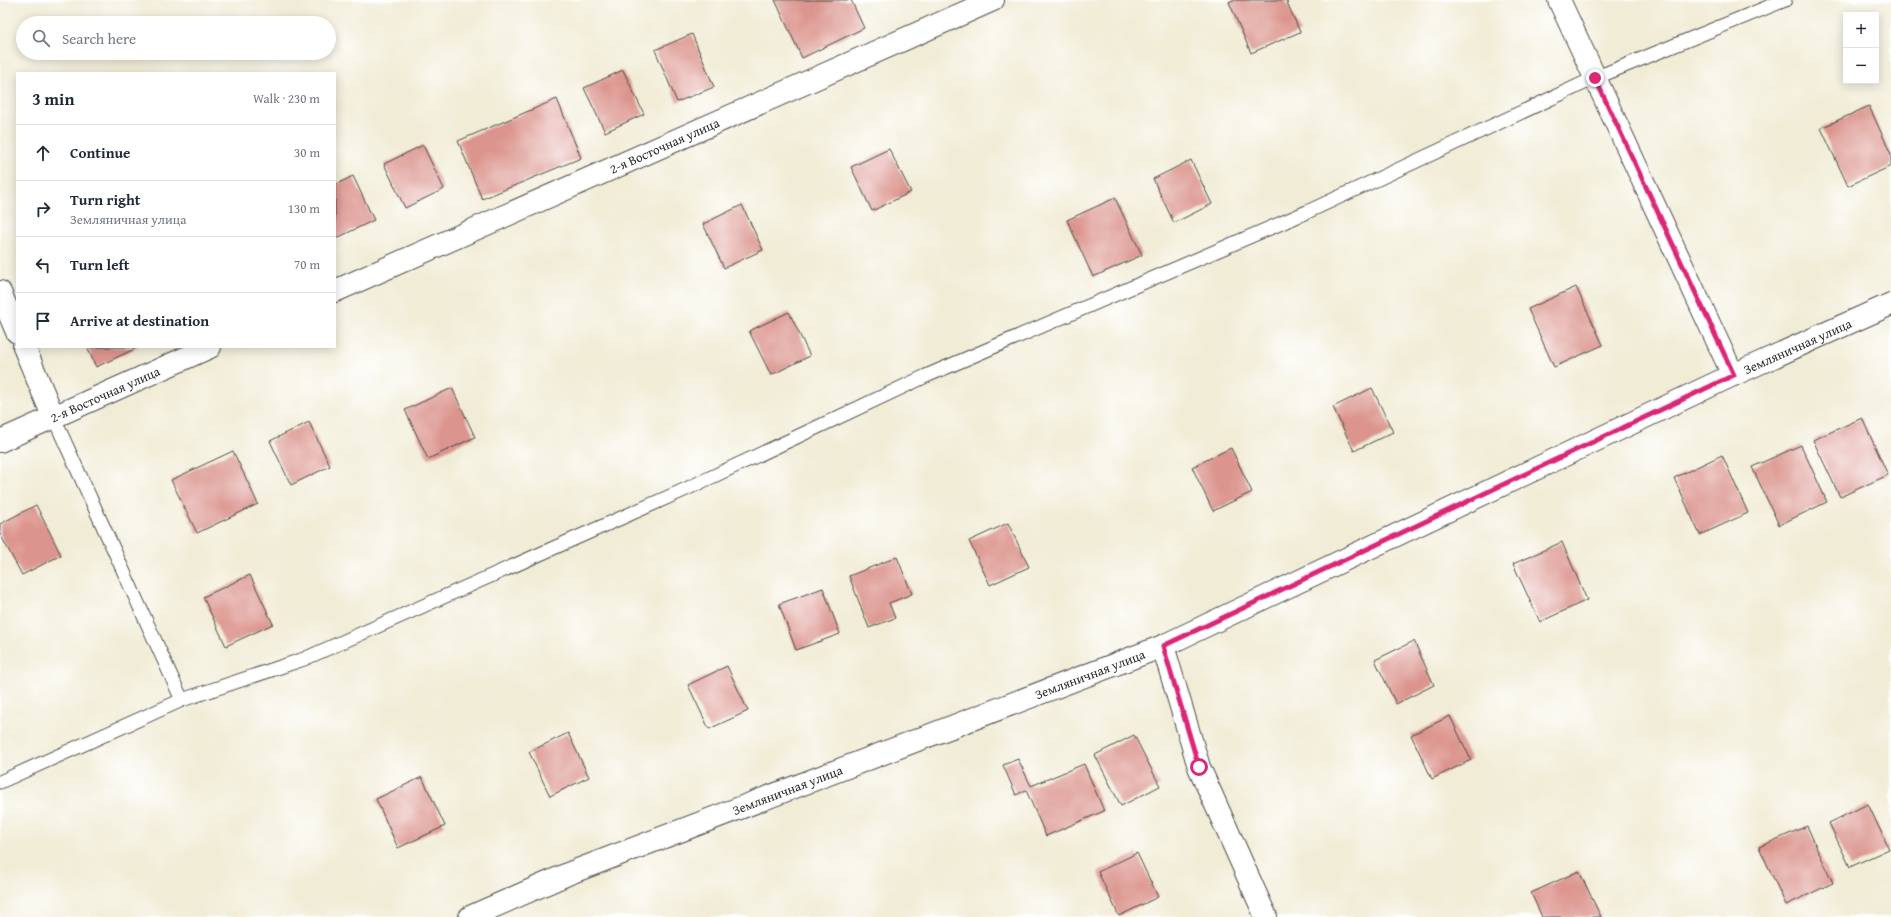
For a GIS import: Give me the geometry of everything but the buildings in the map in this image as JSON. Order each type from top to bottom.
[{"type":"street","name":"2-я Восточная улица","points":[[336,292],[993,0]]},
{"type":"street","points":[[1559,0],[1734,375]]},
{"type":"street","points":[[0,292],[16,330]]},
{"type":"street","name":"Земляничная улица","points":[[470,917],[570,873],[1163,646],[1734,375],[1891,304]]},
{"type":"street","points":[[24,348],[53,416]]},
{"type":"street","name":"2-я Восточная улица","points":[[0,441],[208,348]]},
{"type":"street","points":[[1163,646],[1199,767],[1266,917]]},
{"type":"lane","points":[[0,782],[182,700],[304,659],[684,490],[926,376],[1306,212],[1595,78],[1785,0]]},
{"type":"lane","points":[[53,416],[182,700]]},
{"type":"route","points":[[1199,767],[1163,646],[1734,375],[1595,78]]}]
